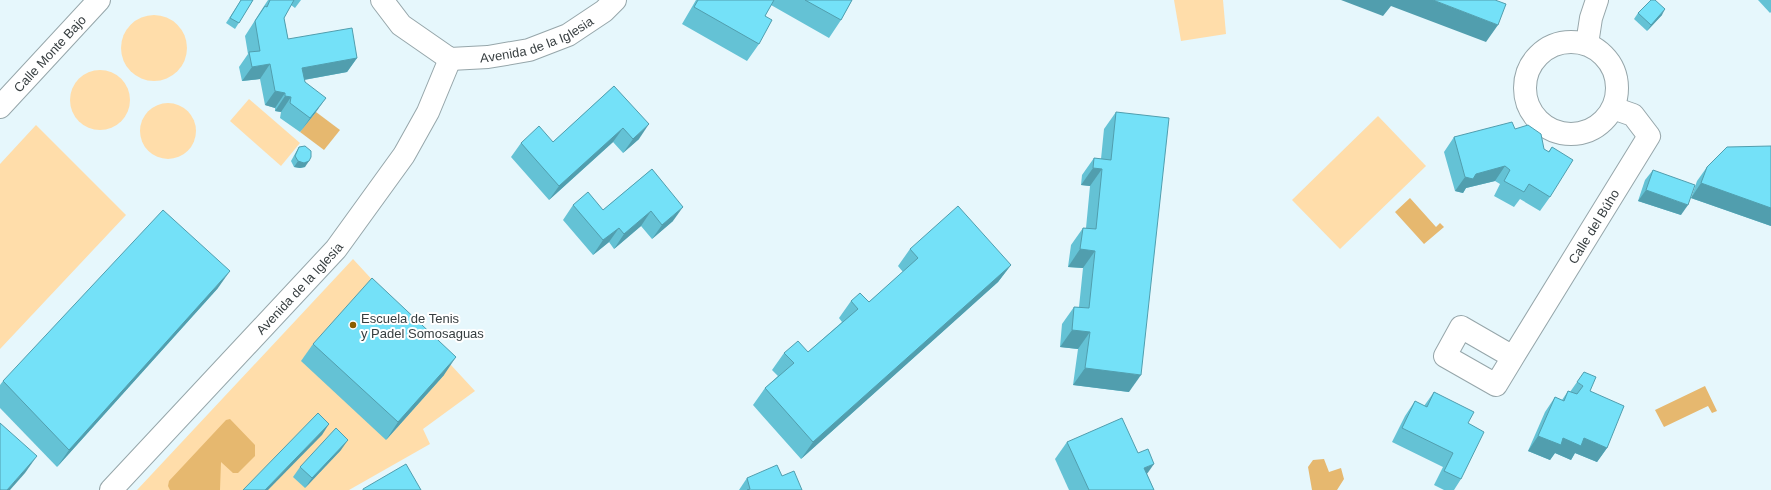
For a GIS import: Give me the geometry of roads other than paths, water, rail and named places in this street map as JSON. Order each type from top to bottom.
[{"type":"street","name":"Calle Monte Bajo","points":[[0,107],[100,0]]},
{"type":"street","points":[[382,0],[401,25],[450,59]]},
{"type":"street","name":"Avenida de la Iglesia","points":[[110,490],[336,249],[404,155],[428,112],[450,59],[488,57],[529,50],[568,35],[604,12],[616,0]]},
{"type":"street","points":[[1587,44],[1591,18],[1597,0]]},
{"type":"street","points":[[1561,43],[1587,44],[1603,55],[1612,66],[1616,80],[1617,94],[1613,108],[1604,121],[1592,130],[1577,134],[1561,134],[1547,128],[1535,118],[1527,104],[1525,89],[1527,74],[1535,60],[1546,49],[1561,43]]},
{"type":"street","name":"Calle del Búho","points":[[1513,357],[1649,136],[1633,115],[1613,108]]},
{"type":"place","name":"Escuela de Tenis y Padel Somosaguas","points":[[353,325]]}]
